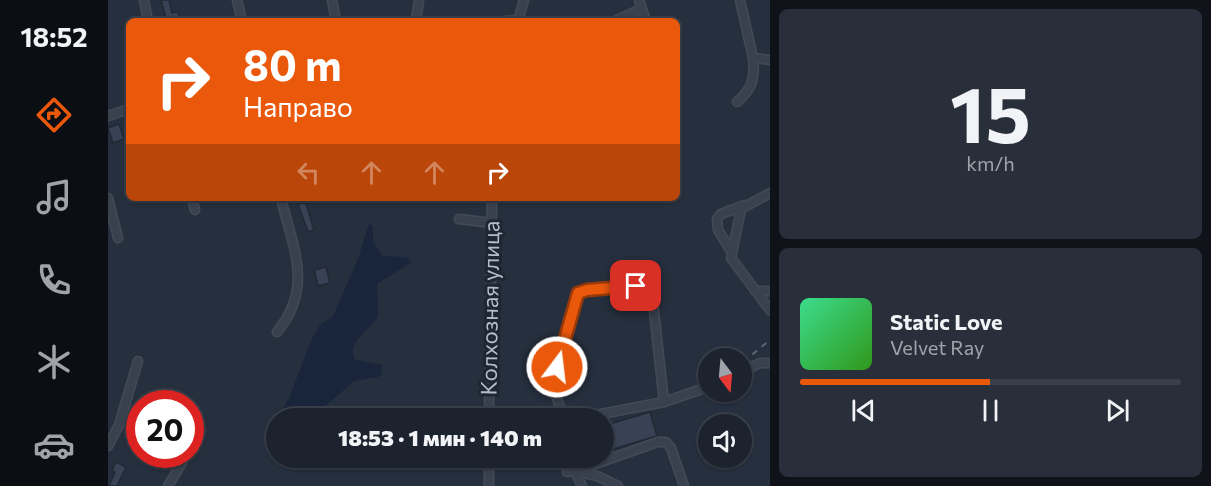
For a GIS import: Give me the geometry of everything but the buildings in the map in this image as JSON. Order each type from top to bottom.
[{"type":"street","points":[[144,0],[147,18]]},
{"type":"street","points":[[237,0],[241,18]]},
{"type":"street","points":[[332,0],[335,18]]},
{"type":"street","points":[[416,18],[419,0]]},
{"type":"street","points":[[519,18],[524,0]]},
{"type":"street","points":[[737,102],[746,94],[754,80],[753,58],[740,0]]},
{"type":"street","points":[[620,18],[640,5]]},
{"type":"street","points":[[753,58],[770,60]]},
{"type":"street","points":[[108,116],[126,110]]},
{"type":"street","points":[[770,193],[722,214],[717,219],[718,230],[731,251],[735,266],[770,310]]},
{"type":"street","points":[[108,198],[118,238]]},
{"type":"street","points":[[193,201],[195,210]]},
{"type":"street","points":[[277,332],[290,316],[299,282],[282,201]]},
{"type":"street","name":"Колхозная улица","points":[[489,408],[492,201]]},
{"type":"street","points":[[731,251],[737,237],[738,213],[745,205]]},
{"type":"street","points":[[459,219],[492,223]]},
{"type":"street","points":[[560,408],[554,380],[578,293],[587,290],[649,288],[652,293],[664,402]]},
{"type":"street","points":[[755,291],[770,291]]},
{"type":"street","points":[[108,446],[119,425],[138,361]]},
{"type":"street","points":[[752,367],[760,363],[770,363]]},
{"type":"street","points":[[614,412],[664,402],[698,390]]},
{"type":"street","points":[[571,471],[658,442],[666,442],[671,448],[684,486]]},
{"type":"street","points":[[168,486],[179,468]]},
{"type":"street","points":[[489,468],[489,486]]},
{"type":"street","points":[[571,471],[582,486]]},
{"type":"street","points":[[571,471],[597,476],[618,486]]},
{"type":"water","points":[[369,224],[373,226],[373,242],[382,256],[406,257],[412,262],[377,284],[378,316],[360,336],[353,348],[355,360],[382,365],[382,374],[378,377],[354,381],[321,408],[284,408],[313,336],[320,325],[333,316],[358,259]]},
{"type":"railway","points":[[752,355],[770,340]]},
{"type":"route","points":[[557,367],[578,293],[587,290],[636,286]]}]
